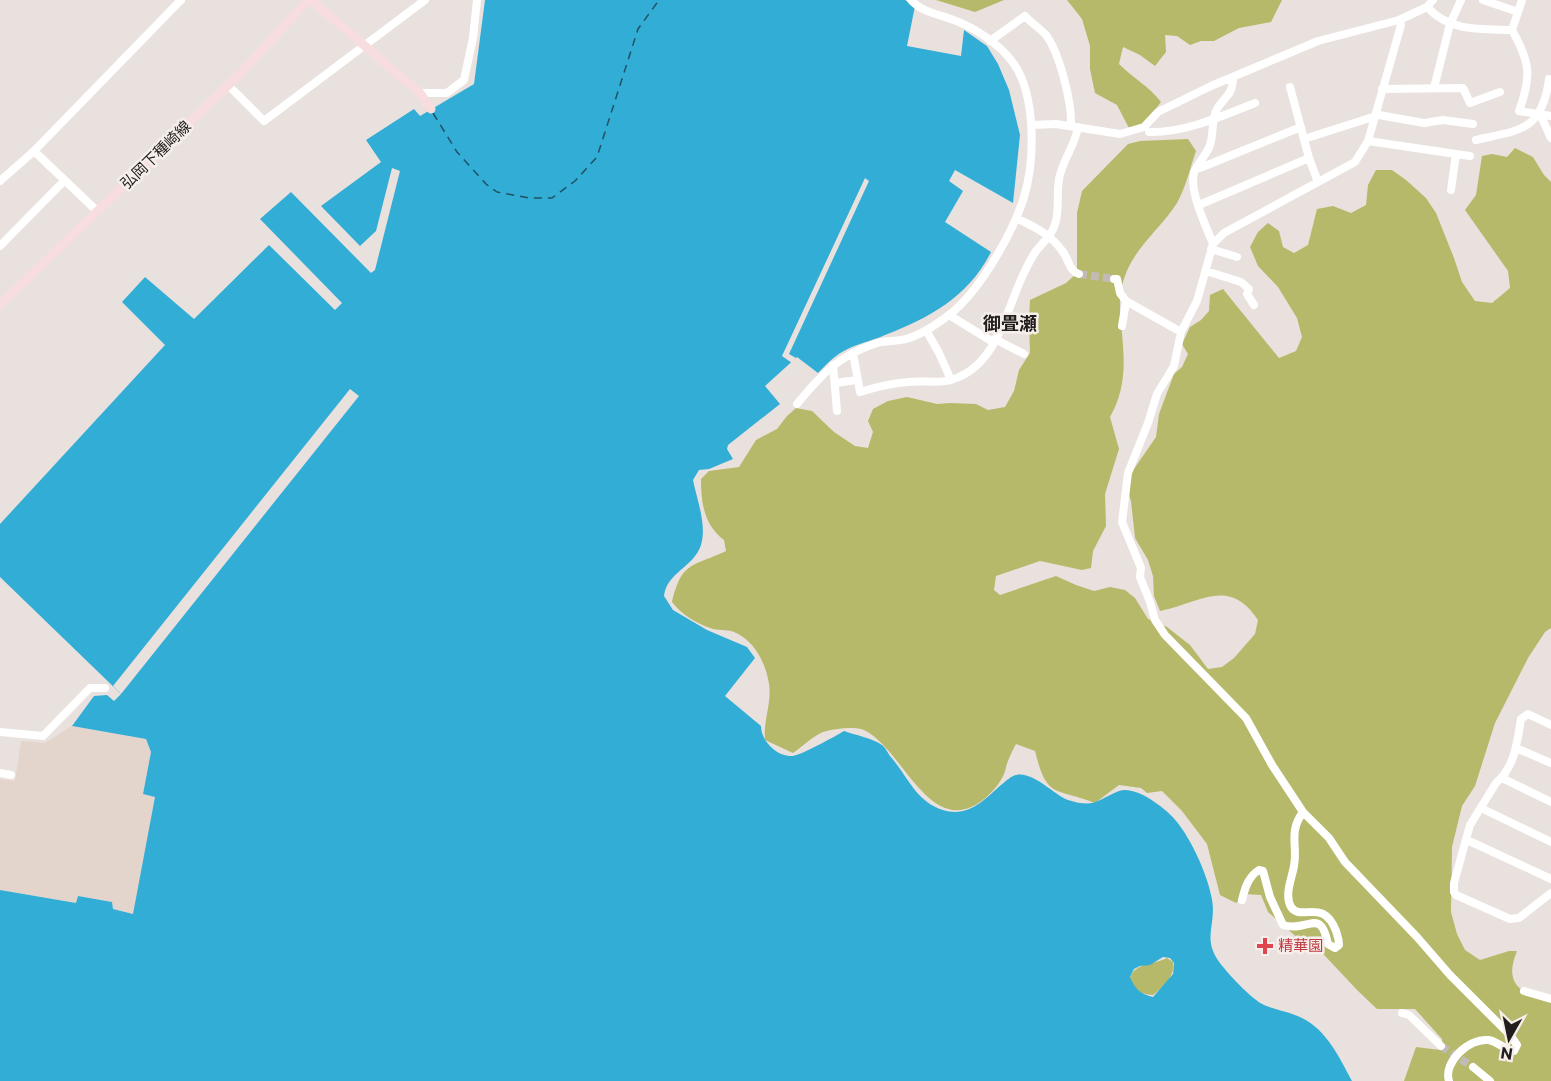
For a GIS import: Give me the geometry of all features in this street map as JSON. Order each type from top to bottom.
[{"type":"main road","name":"弘岡下種崎線","points":[[0,305],[228,85],[309,0],[420,93],[431,109]]},
{"type":"street","points":[[0,182],[181,0]]},
{"type":"street","points":[[228,85],[264,121],[425,0]]},
{"type":"street","points":[[420,93],[447,93],[464,80],[473,38],[477,0]]},
{"type":"street","points":[[797,404],[817,379],[843,357],[876,343],[906,339],[927,330],[965,301],[986,273],[1016,218],[1025,194],[1030,172],[1031,125],[1022,79],[1005,53],[990,41],[963,24],[921,9],[911,0]]},
{"type":"street","points":[[1031,125],[1044,123],[1120,134],[1130,132],[1144,127],[1158,112],[1233,77],[1318,41],[1399,20],[1426,7],[1433,0]]},
{"type":"street","points":[[1434,88],[1450,24],[1461,0]]},
{"type":"street","points":[[1483,0],[1518,12]]},
{"type":"street","points":[[1522,0],[1512,30],[1529,74],[1526,93],[1519,111],[1551,116]]},
{"type":"street","points":[[1426,7],[1442,21],[1450,24],[1471,28],[1512,30]]},
{"type":"street","points":[[853,353],[860,392],[910,381],[940,383],[969,372],[982,362],[994,341],[1024,272],[1034,253],[1049,236],[1055,223],[1059,178],[1076,140],[1064,77],[1050,41],[1044,32],[1036,28],[1025,16],[990,41]]},
{"type":"street","points":[[1399,20],[1401,25],[1368,141],[1355,162],[1224,233],[1212,247],[1196,304],[1181,332],[1174,366],[1157,394],[1128,473],[1122,522],[1141,568],[1140,577],[1155,620],[1165,635],[1246,718],[1272,765],[1303,812],[1329,838],[1346,862],[1517,1045],[1517,1049],[1511,1051],[1488,1040],[1473,1042],[1466,1046],[1451,1065],[1449,1081]]},
{"type":"street","points":[[1212,247],[1195,194],[1193,177],[1209,148],[1217,109],[1227,98],[1233,85],[1233,77]]},
{"type":"street","points":[[1476,140],[1522,128],[1540,114],[1549,79]]},
{"type":"street","points":[[1290,87],[1309,158],[1318,182]]},
{"type":"street","points":[[1383,89],[1463,88],[1470,103],[1500,92]]},
{"type":"street","points":[[1149,132],[1166,132],[1255,103]]},
{"type":"street","points":[[1540,114],[1551,138]]},
{"type":"street","points":[[1304,139],[1379,116],[1424,123],[1443,120],[1473,124]]},
{"type":"street","points":[[1197,168],[1300,127]]},
{"type":"street","points":[[1368,141],[1470,156]]},
{"type":"street","points":[[33,151],[97,211]]},
{"type":"street","points":[[1451,190],[1456,154]]},
{"type":"street","points":[[1199,206],[1309,158]]},
{"type":"street","points":[[0,246],[64,181]]},
{"type":"street","points":[[1016,218],[1049,236],[1063,252],[1072,271],[1079,274]]},
{"type":"street","points":[[1212,247],[1237,257]]},
{"type":"street","points":[[1206,271],[1241,282],[1249,289],[1247,294],[1254,305]]},
{"type":"street","points":[[1114,279],[1117,279],[1120,292],[1126,302],[1181,332]]},
{"type":"street","points":[[1122,326],[1126,302]]},
{"type":"street","points":[[949,315],[994,341],[1024,354]]},
{"type":"street","points":[[927,330],[951,380]]},
{"type":"street","points":[[833,365],[837,411]]},
{"type":"street","points":[[835,383],[857,380]]},
{"type":"street","points":[[0,732],[43,736],[90,688],[105,688]]},
{"type":"street","points":[[1551,725],[1528,714],[1521,719],[1511,763],[1470,825],[1454,883],[1456,895],[1510,919],[1519,918],[1551,893]]},
{"type":"street","points":[[1516,748],[1551,763]]},
{"type":"street","points":[[0,773],[12,775]]},
{"type":"street","points":[[1502,778],[1551,802]]},
{"type":"street","points":[[1481,808],[1551,842]]},
{"type":"street","points":[[1242,900],[1246,885],[1252,875],[1258,870],[1263,871],[1270,897],[1283,925],[1296,928],[1313,923],[1320,924],[1325,929],[1328,944],[1335,948],[1339,945],[1334,924],[1328,916],[1317,912],[1297,912],[1293,910],[1290,903],[1289,884],[1295,862],[1294,832],[1303,812]]},
{"type":"street","points":[[1467,840],[1551,879]]},
{"type":"street","points":[[1524,991],[1551,999]]},
{"type":"street","points":[[1402,1013],[1412,1017],[1441,1046]]},
{"type":"street","points":[[1473,1067],[1490,1081]]},
{"type":"shaded area","points":[[72,726],[146,739],[151,752],[143,794],[156,797],[134,914],[113,909],[112,902],[79,896],[77,903],[0,890],[0,779],[15,781],[21,741],[45,743]]},
{"type":"green space","points":[[936,0],[1004,0],[975,12]]},
{"type":"green space","points":[[1067,0],[1282,0],[1271,22],[1239,28],[1214,41],[1201,41],[1190,45],[1177,36],[1165,35],[1166,52],[1155,66],[1140,55],[1123,47],[1119,64],[1161,102],[1144,124],[1130,130],[1117,105],[1095,93],[1090,69],[1090,46],[1082,19]]},
{"type":"green space","points":[[1188,139],[1196,151],[1180,197],[1130,265],[1121,291],[1123,374],[1118,400],[1110,417],[1119,449],[1105,494],[1106,526],[1093,551],[1091,568],[1082,570],[1040,561],[996,576],[994,590],[1000,595],[1056,576],[1094,591],[1110,587],[1125,590],[1135,598],[1148,619],[1167,627],[1190,645],[1208,669],[1222,667],[1234,658],[1255,634],[1258,620],[1247,607],[1236,599],[1225,596],[1213,596],[1160,611],[1154,596],[1153,576],[1148,560],[1135,538],[1131,501],[1125,482],[1156,437],[1159,414],[1174,374],[1182,367],[1188,354],[1182,344],[1190,327],[1209,311],[1210,295],[1223,289],[1279,358],[1296,351],[1302,337],[1297,318],[1278,287],[1258,266],[1250,247],[1258,232],[1268,223],[1279,231],[1283,247],[1294,253],[1308,245],[1317,209],[1333,206],[1351,213],[1366,205],[1368,185],[1376,170],[1392,170],[1426,198],[1436,213],[1462,282],[1475,301],[1492,303],[1510,288],[1508,271],[1465,210],[1476,195],[1482,156],[1492,154],[1507,157],[1515,148],[1533,157],[1551,182],[1551,628],[1545,632],[1528,658],[1495,723],[1475,786],[1462,806],[1452,847],[1451,912],[1457,934],[1465,950],[1480,960],[1509,951],[1517,951],[1512,972],[1518,986],[1531,995],[1551,1002],[1551,1081],[1404,1081],[1416,1047],[1440,1050],[1443,1045],[1442,1039],[1415,1009],[1377,1009],[1312,942],[1300,940],[1268,912],[1261,895],[1245,894],[1236,903],[1220,895],[1207,844],[1182,811],[1162,791],[1147,793],[1141,788],[1119,785],[1095,803],[1054,789],[1044,778],[1035,751],[1016,744],[996,787],[977,804],[960,810],[944,807],[929,798],[877,739],[864,730],[850,728],[823,732],[793,753],[765,740],[770,691],[765,668],[758,653],[741,636],[731,631],[713,629],[699,624],[672,602],[680,579],[690,567],[726,551],[724,540],[712,528],[705,513],[701,479],[709,471],[739,467],[756,440],[777,429],[796,408],[812,411],[834,432],[855,446],[868,448],[873,432],[868,421],[873,409],[888,401],[907,397],[937,404],[976,404],[988,410],[1005,407],[1014,391],[1019,370],[1030,353],[1030,300],[1066,283],[1077,273],[1077,213],[1082,191],[1128,144],[1140,141]]},
{"type":"green space","points":[[1167,958],[1173,962],[1173,967],[1165,985],[1153,995],[1136,989],[1130,979],[1135,970]]},
{"type":"water","points":[[485,0],[905,0],[915,6],[907,46],[961,56],[964,30],[987,46],[1009,90],[1020,135],[1013,203],[955,170],[949,181],[963,191],[945,222],[991,252],[982,268],[959,293],[933,313],[902,328],[847,349],[835,356],[818,373],[797,357],[765,386],[780,404],[728,445],[727,449],[733,459],[709,469],[699,470],[693,480],[703,529],[701,545],[693,559],[670,581],[664,596],[673,610],[707,630],[747,647],[755,658],[725,696],[761,726],[767,742],[781,754],[797,755],[844,731],[868,739],[883,746],[926,801],[952,812],[968,810],[975,806],[1016,775],[1036,780],[1062,797],[1077,803],[1096,802],[1126,790],[1151,799],[1182,829],[1202,867],[1213,906],[1211,940],[1216,958],[1237,983],[1259,1002],[1302,1018],[1319,1030],[1332,1046],[1352,1081],[0,1081],[0,890],[76,903],[78,896],[112,902],[113,909],[133,914],[155,797],[143,794],[151,752],[146,739],[72,726],[94,696],[107,695],[114,701],[121,694],[0,577],[0,524],[165,345],[122,302],[145,277],[194,319],[269,245],[335,310],[342,303],[260,219],[291,192],[371,273],[375,270],[400,171],[392,168],[376,231],[360,246],[321,206],[381,162],[366,140],[414,109],[420,116],[474,84]],"holes":[[[1163,957],[1170,958],[1174,963],[1173,974],[1153,997],[1141,993],[1130,977],[1134,969],[1150,965]]]},
{"type":"pier","points":[[865,178],[869,181],[789,354],[796,358],[792,363],[782,356]]},
{"type":"pier","points":[[350,389],[359,396],[121,694],[113,686]]},
{"type":"ferry route","points":[[433,113],[457,152],[486,184],[497,192],[529,198],[552,198],[575,181],[597,157],[638,29],[659,0]]},
{"type":"tunnel","points":[[1079,274],[1114,279]]},
{"type":"tunnel","points":[[1441,1046],[1473,1067]]},
{"type":"place","name":"精華園","points":[[1265,946]]},
{"type":"district","name":"御畳瀬","points":[[1010,324]]}]
